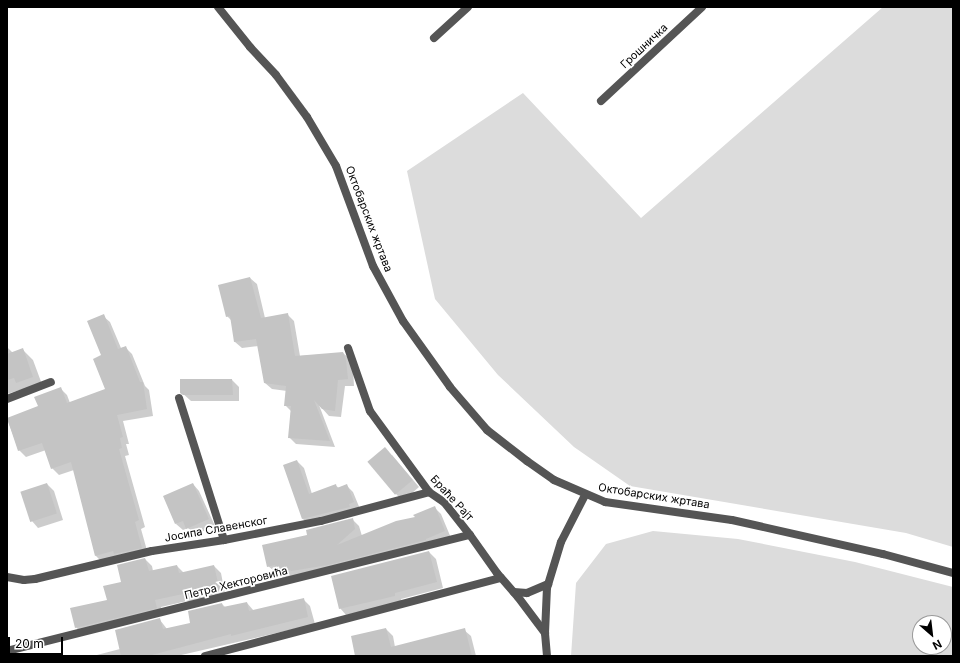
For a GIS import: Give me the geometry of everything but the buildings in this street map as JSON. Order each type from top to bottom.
[{"type":"street","name":"Октобарских жртава","points":[[218,7],[250,47],[276,75],[307,117],[336,166],[373,266],[403,321],[450,387],[487,430],[527,461],[554,480],[585,495],[605,502],[732,520],[883,554],[953,573]]},
{"type":"street","points":[[434,38],[468,7]]},
{"type":"street","name":"Грошничка","points":[[601,101],[702,7]]},
{"type":"street","name":"Браће Рајт","points":[[348,348],[370,411],[429,492],[444,502],[501,578],[514,592],[545,633]]},
{"type":"street","points":[[7,399],[51,382]]},
{"type":"street","points":[[179,398],[224,540]]},
{"type":"street","name":"Јосипа Славенског","points":[[7,577],[24,580],[35,579],[152,551],[224,540],[321,521],[429,492]]},
{"type":"street","points":[[547,656],[545,633],[548,584],[561,542],[585,495]]},
{"type":"street","name":"Петра Хекторовића","points":[[7,651],[470,535]]},
{"type":"street","points":[[205,656],[501,578]]},
{"type":"street","points":[[514,592],[534,591],[548,584]]},
{"type":"shaded area","points":[[883,7],[953,7],[953,547],[906,533],[630,486],[574,447],[498,375],[435,299],[407,171],[523,93],[641,218]]},
{"type":"shaded area","points":[[653,531],[738,539],[855,562],[953,587],[953,656],[571,656],[576,583],[606,544]]}]
